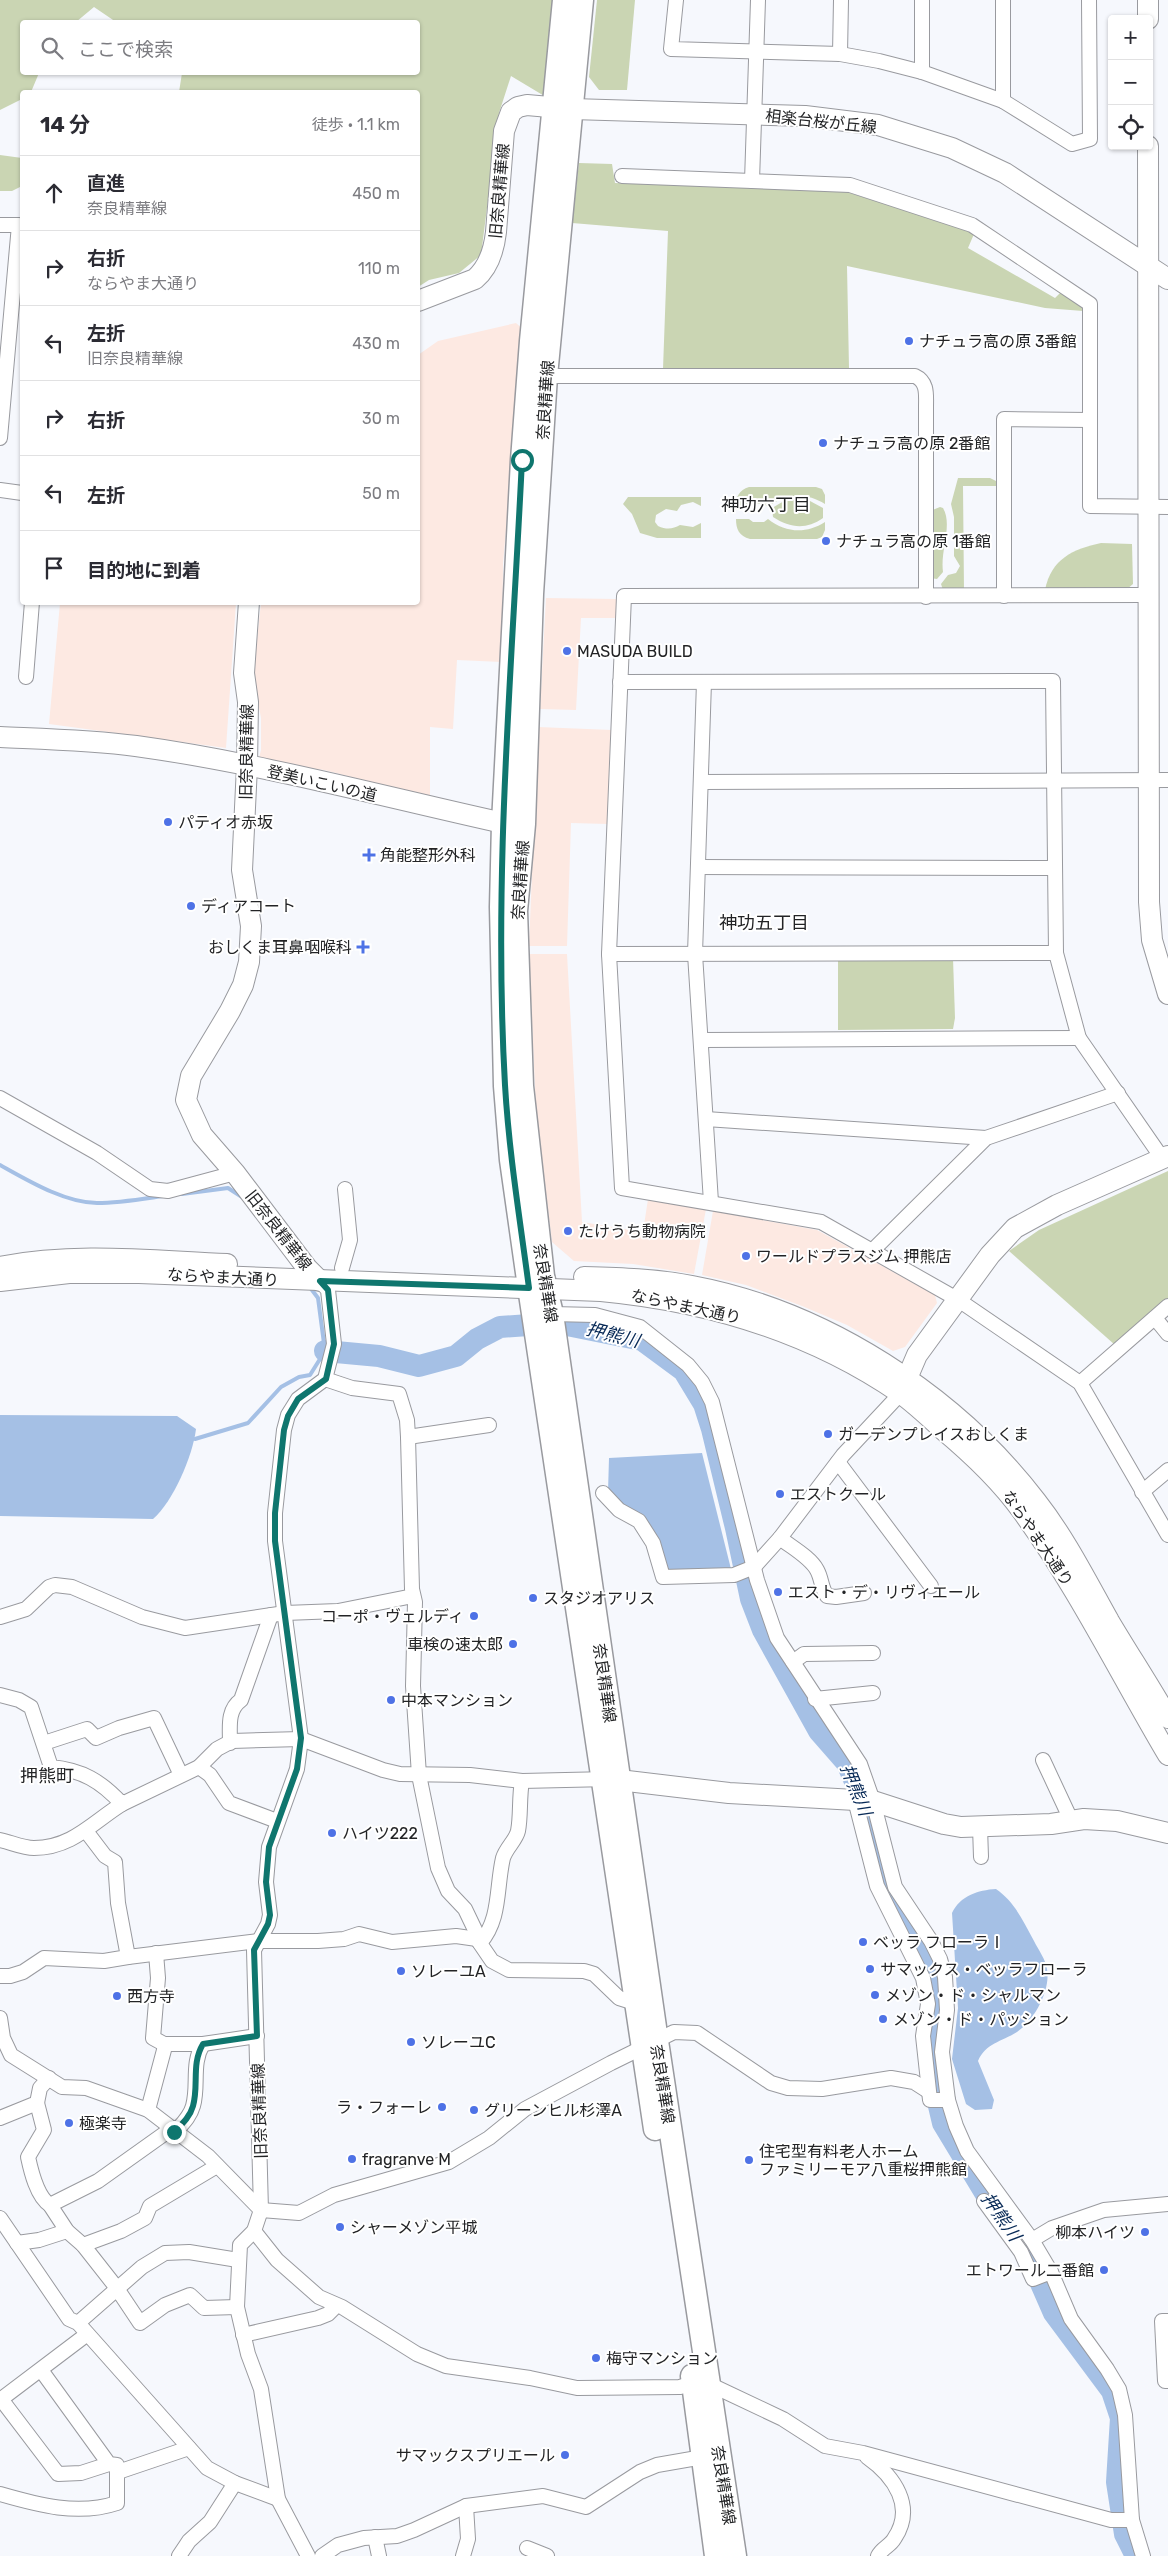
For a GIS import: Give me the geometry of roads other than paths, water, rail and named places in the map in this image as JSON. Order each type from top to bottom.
[{"type":"main road","name":"奈良精華線","points":[[564,0],[563,108],[532,594],[513,823],[501,907],[505,1086],[511,1160],[546,1325],[610,1779],[701,2383],[735,2556]]},
{"type":"main road","name":"奈良精華線","points":[[513,823],[522,460],[563,108],[582,0]]},
{"type":"main road","name":"奈良精華線","points":[[610,1779],[634,2003],[649,2045]]},
{"type":"main road","name":"奈良精華線","points":[[701,2383],[703,2457],[716,2556]]},
{"type":"street","points":[[676,0],[671,49],[840,54],[922,72],[1003,102],[1072,144],[1090,139],[1090,0]]},
{"type":"street","points":[[752,182],[758,0]]},
{"type":"street","points":[[840,54],[841,0]]},
{"type":"street","points":[[922,0],[922,72]]},
{"type":"street","points":[[1003,0],[1003,102]]},
{"type":"street","points":[[1148,0],[1148,15]]},
{"type":"street","name":"旧奈良精華線","points":[[420,300],[440,290],[468,282],[482,272],[495,247],[504,131],[508,118],[518,107],[527,105],[563,108]]},
{"type":"street","name":"相楽台桜が丘線","points":[[563,108],[849,120],[906,133],[952,148],[1005,174],[1168,279]]},
{"type":"street","points":[[1148,150],[1148,902],[1152,940],[1168,994]]},
{"type":"street","points":[[622,176],[850,185],[972,225],[1090,304],[1090,506],[1168,507]]},
{"type":"street","points":[[0,225],[19,225],[0,438]]},
{"type":"street","points":[[546,376],[915,376],[920,378],[925,384],[926,407],[926,597]]},
{"type":"street","points":[[1004,596],[1004,419],[1090,420]]},
{"type":"street","points":[[0,490],[20,492]]},
{"type":"street","points":[[1147,595],[926,597],[624,596],[609,954],[622,1188],[821,1222],[957,1299],[1080,1383],[1168,1535]]},
{"type":"street","points":[[26,677],[32,605]]},
{"type":"street","name":"旧奈良精華線","points":[[249,605],[244,673],[248,702],[242,870],[251,926],[249,962],[243,985],[230,1011],[191,1076],[186,1100],[202,1135],[235,1173],[313,1274],[328,1290],[334,1344],[326,1379],[298,1399],[288,1416],[284,1430],[275,1513],[275,1541],[301,1738],[297,1769],[277,1821],[267,1860],[270,1915],[268,1924],[254,1950],[261,2210],[254,2231],[240,2245],[238,2260],[237,2307],[243,2335],[261,2389],[278,2499],[308,2556]]},
{"type":"street","points":[[603,1493],[619,1510],[640,1521],[653,1544],[663,1577],[734,1576],[754,1567],[780,1538],[838,1462],[903,1385],[916,1356],[990,1255],[1015,1228],[1057,1205],[1165,1157],[1079,1038],[1056,953],[1053,681],[620,682]]},
{"type":"street","points":[[704,682],[696,954],[711,1202]]},
{"type":"street","name":"登美いこいの道","points":[[0,737],[135,746],[247,766],[513,823]]},
{"type":"street","points":[[701,782],[1168,780]]},
{"type":"street","points":[[698,867],[1054,868]]},
{"type":"street","points":[[609,954],[1056,953]]},
{"type":"street","points":[[701,1040],[1079,1038]]},
{"type":"street","points":[[706,1119],[986,1138],[1118,1093]]},
{"type":"street","points":[[0,1098],[97,1153],[150,1189],[168,1192],[235,1173]]},
{"type":"street","points":[[872,1251],[986,1138]]},
{"type":"street","points":[[342,1268],[350,1240],[345,1189]]},
{"type":"street","name":"ならやま大通り","points":[[0,1267],[63,1259],[139,1258],[313,1274],[342,1268],[537,1281]]},
{"type":"street","name":"ならやま大通り","points":[[0,1281],[69,1272],[313,1274],[537,1281],[631,1278],[678,1284],[722,1293],[818,1329],[875,1358],[1004,1488],[1022,1511],[1065,1577],[1168,1755]]},
{"type":"street","points":[[1080,1383],[1168,1306]]},
{"type":"street","points":[[546,1325],[595,1315],[640,1327],[688,1365],[702,1382],[712,1402],[736,1503],[764,1606],[777,1638],[815,1699],[860,1764],[877,1886],[923,1978],[928,2004],[923,2036],[937,2097],[967,2151],[1032,2240],[1051,2272],[1072,2319],[1119,2389],[1125,2415],[1132,2520],[1143,2556]]},
{"type":"street","points":[[1155,1318],[1168,1334]]},
{"type":"street","points":[[326,1379],[352,1388],[399,1394],[407,1420],[413,1596],[415,1602],[413,1686],[419,1775],[438,1868],[448,1891],[465,1909],[476,1932],[478,1941],[492,1961],[509,1970],[584,1971],[594,1974],[619,1998],[634,2003]]},
{"type":"street","name":"ならやま大通り","points":[[903,1385],[968,1427],[1005,1463],[1036,1501],[1066,1545],[1168,1718]]},
{"type":"street","points":[[408,1437],[489,1425]]},
{"type":"street","points":[[838,1462],[931,1586]]},
{"type":"street","points":[[1142,1492],[1168,1470]]},
{"type":"street","points":[[780,1538],[817,1570],[823,1590],[827,1596],[836,1597],[864,1592]]},
{"type":"street","points":[[0,1617],[26,1609],[49,1586],[55,1585],[72,1587],[142,1616],[185,1628],[285,1613],[338,1611],[413,1596]]},
{"type":"street","points":[[230,1743],[230,1717],[233,1707],[241,1700],[271,1615]]},
{"type":"street","points":[[792,1662],[804,1654],[873,1653]]},
{"type":"street","points":[[815,1699],[873,1693]]},
{"type":"street","points":[[0,1695],[19,1700],[31,1707],[51,1767],[88,1776],[99,1781],[122,1804]]},
{"type":"street","points":[[44,1743],[87,1728],[96,1738],[119,1728],[154,1718],[181,1775]]},
{"type":"street","points":[[0,1840],[34,1848],[70,1840],[86,1831],[101,1817],[122,1804],[199,1768],[217,1749],[230,1743],[301,1738],[383,1770],[419,1775],[470,1775],[522,1781],[610,1779],[729,1793],[864,1801],[944,1824],[961,1827],[1051,1824],[1071,1820],[1117,1821],[1168,1833]]},
{"type":"street","points":[[1043,1760],[1071,1820]]},
{"type":"street","points":[[199,1768],[210,1775],[229,1803],[277,1821]]},
{"type":"street","points":[[478,1941],[489,1932],[494,1922],[503,1857],[509,1844],[518,1833],[518,1799],[522,1781]]},
{"type":"street","points":[[864,1801],[895,1887],[931,1941],[945,1977],[947,2010],[937,2097]]},
{"type":"street","points":[[980,1826],[981,1857]]},
{"type":"street","points":[[86,1831],[105,1856],[115,1862],[118,1903],[128,1957]]},
{"type":"street","points":[[0,1976],[10,1976],[23,1972],[44,1958],[104,1961],[258,1941],[318,1941],[344,1939],[360,1934],[392,1942],[456,1936],[478,1941]]},
{"type":"street","points":[[156,1953],[158,1978],[152,2038],[164,2044],[203,2044],[257,2036]]},
{"type":"street","points":[[0,2018],[3,2038],[11,2055],[62,2088],[86,2088],[148,2110],[217,2166],[261,2210],[299,2213],[334,2195],[449,2162],[489,2138],[525,2109],[674,2032],[697,2033],[754,2072],[771,2082],[788,2088],[822,2089],[891,2078],[914,2082],[937,2097]]},
{"type":"street","points":[[148,2110],[164,2056],[164,2044]]},
{"type":"street","points":[[50,2205],[98,2181],[186,2120],[194,2104],[195,2063],[203,2044]]},
{"type":"street","points":[[49,2078],[40,2088],[36,2103],[44,2130],[28,2157],[41,2193],[45,2202],[50,2205],[67,2231],[83,2245],[140,2323],[165,2305],[190,2295],[204,2308],[237,2307]]},
{"type":"street","points":[[0,2118],[36,2103]]},
{"type":"street","points":[[83,2245],[121,2231],[145,2218],[150,2206],[217,2166]]},
{"type":"street","points":[[984,2201],[1021,2252],[1033,2280],[1051,2272]]},
{"type":"street","points":[[1032,2240],[1052,2228],[1104,2210],[1168,2204]]},
{"type":"street","points":[[0,2218],[69,2319],[82,2329],[207,2468],[235,2483],[278,2499]]},
{"type":"street","points":[[17,2242],[39,2240],[67,2231]]},
{"type":"street","points":[[254,2231],[277,2260],[319,2297],[342,2307],[417,2354],[446,2366],[530,2378],[577,2388],[680,2387],[701,2383],[783,2419],[824,2446],[863,2453],[1111,2520],[1132,2520]]},
{"type":"street","points":[[189,2448],[113,2468],[81,2473],[58,2474],[1,2400],[41,2370],[142,2267],[165,2253],[189,2252],[238,2260]]},
{"type":"street","points":[[243,2335],[318,2318],[328,2314],[336,2306]]},
{"type":"street","points":[[1168,2321],[1162,2321],[1165,2381],[1168,2381]]},
{"type":"street","points":[[0,2494],[37,2504],[79,2510],[117,2504],[113,2468],[41,2370]]},
{"type":"street","points":[[863,2453],[879,2465],[893,2481],[904,2509],[903,2522],[894,2540],[878,2556]]},
{"type":"street","points":[[322,2556],[338,2545],[397,2536],[466,2506],[543,2496],[586,2507],[640,2472],[657,2465],[703,2457]]},
{"type":"street","points":[[180,2556],[189,2541],[210,2522],[235,2483]]},
{"type":"street","points":[[462,2556],[468,2538],[466,2506]]},
{"type":"street","points":[[375,2538],[380,2556]]},
{"type":"street","points":[[528,2548],[547,2556]]},
{"type":"water","points":[[0,1415],[177,1416],[196,1429],[191,1452],[175,1490],[153,1519],[0,1516]]},
{"type":"water","points":[[702,1453],[731,1569],[668,1572],[622,1505],[608,1492],[609,1458]]},
{"type":"water","points":[[996,1889],[1003,1894],[1022,1919],[1042,1955],[1048,1977],[1040,2004],[1023,2027],[985,2050],[981,2055],[978,2061],[994,2100],[992,2109],[975,2110],[966,2104],[952,2059],[958,2008],[952,1913],[960,1902],[970,1895]]},
{"type":"waterway","points":[[0,1165],[47,1190],[85,1202],[130,1201],[163,1196]]},
{"type":"waterway","points":[[182,1194],[228,1188],[242,1197]]},
{"type":"waterway","points":[[195,1439],[248,1423],[281,1387],[299,1377],[310,1375],[325,1351],[318,1298],[309,1286]]},
{"type":"waterway","name":"押熊川","points":[[325,1351],[379,1356],[419,1366],[456,1356],[477,1339],[500,1327],[557,1323],[642,1340],[684,1371],[704,1404],[712,1429],[751,1599],[763,1630],[819,1731],[847,1763],[865,1805],[873,1855],[882,1885],[933,1965],[937,2004],[931,2040],[931,2072],[943,2123],[1001,2219]]},
{"type":"waterway","name":"押熊川","points":[[1029,2256],[1054,2313],[1112,2391],[1121,2418],[1117,2482],[1125,2534],[1136,2556]]},
{"type":"place","name":"ナチュラ高の原 3番館","points":[[909,341]]},
{"type":"place","name":"ナチュラ高の原 2番館","points":[[823,443]]},
{"type":"place","name":"ナチュラ高の原 1番館","points":[[826,541]]},
{"type":"place","name":"MASUDA BUILD","points":[[567,651]]},
{"type":"place","name":"パティオ赤坂","points":[[168,822]]},
{"type":"place","name":"角能整形外科","points":[[369,855]]},
{"type":"place","name":"ディアコート","points":[[191,906]]},
{"type":"place","name":"おしくま耳鼻咽喉科","points":[[363,947]]},
{"type":"place","name":"たけうち動物病院","points":[[568,1231]]},
{"type":"place","name":"ワールドプラスジム 押熊店","points":[[746,1256]]},
{"type":"place","name":"ガーデンプレイスおしくま","points":[[828,1434]]},
{"type":"place","name":"エストクール","points":[[780,1494]]},
{"type":"place","name":"エスト・デ・リヴィエール","points":[[778,1592]]},
{"type":"place","name":"スタジオアリス","points":[[533,1598]]},
{"type":"place","name":"コーポ・ヴェルディ","points":[[474,1616]]},
{"type":"place","name":"車検の速太郎","points":[[513,1644]]},
{"type":"place","name":"中本マンション","points":[[391,1700]]},
{"type":"place","name":"ハイツ222","points":[[332,1833]]},
{"type":"place","name":"ベッラ フローラⅠ","points":[[863,1942]]},
{"type":"place","name":"サマックス・ベッラフローラ","points":[[870,1969]]},
{"type":"place","name":"ソレーユA","points":[[401,1971]]},
{"type":"place","name":"メゾン・ド・シャルマン","points":[[875,1995]]},
{"type":"place","name":"西方寺","points":[[117,1996]]},
{"type":"place","name":"メゾン・ド・パッション","points":[[883,2019]]},
{"type":"place","name":"ソレーユC","points":[[411,2042]]},
{"type":"place","name":"ラ・フォーレ","points":[[442,2107]]},
{"type":"place","name":"グリーンヒル杉澤A","points":[[474,2110]]},
{"type":"place","name":"極楽寺","points":[[69,2123]]},
{"type":"place","name":"fragranve M","points":[[352,2159]]},
{"type":"place","name":"住宅型有料老人ホーム ファミリーモア八重桜押熊館","points":[[749,2160]]},
{"type":"place","name":"シャーメゾン平城","points":[[340,2227]]},
{"type":"place","name":"柳本ハイツ","points":[[1145,2232]]},
{"type":"place","name":"エトワール二番館","points":[[1104,2270]]},
{"type":"place","name":"梅守マンション","points":[[596,2358]]},
{"type":"place","name":"サマックスプリエール","points":[[565,2455]]},
{"type":"district","name":"神功六丁目","points":[[766,505]]},
{"type":"district","name":"神功五丁目","points":[[764,923]]},
{"type":"district","name":"押熊町","points":[[47,1776]]}]
